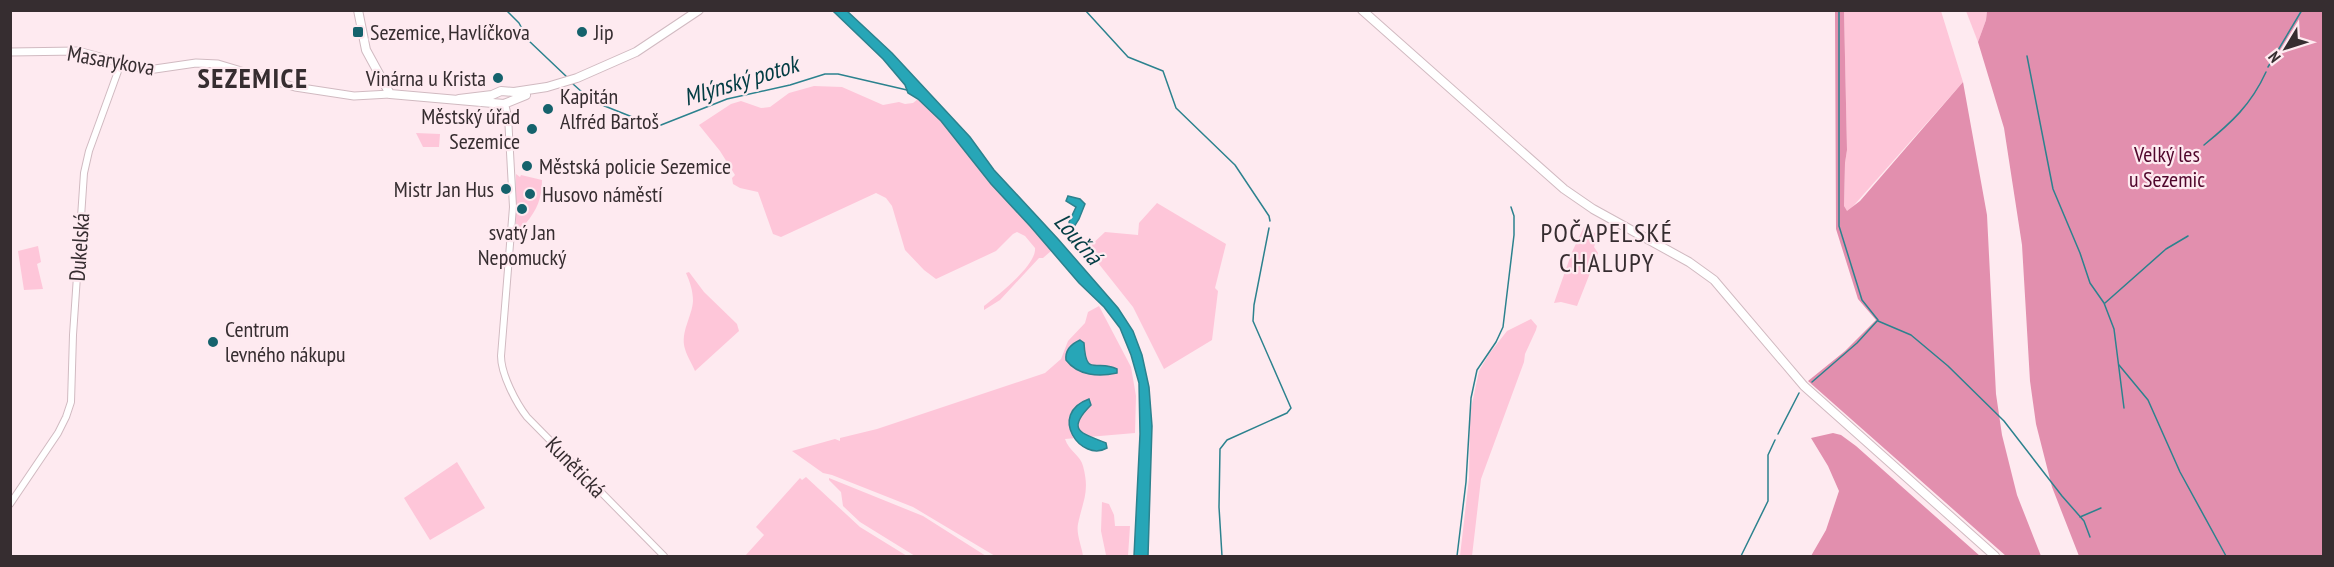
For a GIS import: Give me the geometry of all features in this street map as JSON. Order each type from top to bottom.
[{"type":"main road","points":[[358,10],[369,57],[390,94]]},
{"type":"main road","points":[[505,103],[519,96],[577,78],[636,52],[699,10]]},
{"type":"main road","points":[[1362,10],[1564,189],[1689,262],[1714,280],[1809,390],[1995,556]]},
{"type":"main road","name":"Masarykova","points":[[10,52],[78,51],[154,70],[196,63],[218,63],[288,86],[354,96],[390,94],[505,103]]},
{"type":"main road","points":[[505,103],[496,99],[496,93],[547,87]]},
{"type":"main road","points":[[505,103],[511,98],[507,92]]},
{"type":"main road","name":"Masarykova","points":[[459,99],[496,93]]},
{"type":"street","name":"Dukelská","points":[[10,504],[57,433],[71,402],[73,335],[86,162],[121,63]]},
{"type":"street","name":"Kunětická","points":[[505,103],[512,179],[511,236],[502,367],[517,404],[527,417],[664,556]]},
{"type":"shaded area","points":[[1844,11],[1941,11],[1963,82],[1848,212],[1844,206],[1847,150]]},
{"type":"shaded area","points":[[1966,11],[1987,11],[1978,42]]},
{"type":"shaded area","points":[[814,86],[842,87],[883,105],[899,102],[913,103],[918,99],[941,121],[1051,251],[1043,258],[1039,258],[1000,300],[984,310],[984,306],[1023,271],[1034,255],[1035,248],[1025,236],[1017,232],[996,251],[936,279],[905,250],[892,206],[886,198],[876,193],[781,237],[773,234],[758,192],[733,184],[732,178],[735,175],[720,151],[699,125],[731,104],[741,101],[761,108],[770,107],[789,93]]},
{"type":"shaded area","points":[[416,133],[440,134],[439,147],[423,147]]},
{"type":"shaded area","points":[[516,174],[520,177],[521,175],[542,180],[540,198],[526,223],[528,226],[519,227],[516,224]]},
{"type":"shaded area","points":[[1157,203],[1226,244],[1215,288],[1218,291],[1212,340],[1164,369],[1133,307],[1087,249],[1105,232],[1138,235],[1139,223]]},
{"type":"shaded area","points":[[1584,227],[1598,235],[1594,247],[1598,253],[1577,306],[1561,302],[1554,303],[1572,252]]},
{"type":"shaded area","points":[[38,246],[41,262],[37,264],[43,289],[24,290],[18,251]]},
{"type":"shaded area","points":[[689,272],[704,292],[737,324],[739,331],[695,371],[684,343],[693,301],[686,273]]},
{"type":"shaded area","points":[[1099,306],[1131,367],[1136,396],[1135,433],[1065,439],[1082,462],[1085,475],[1085,496],[1078,524],[1078,536],[1083,556],[995,556],[913,507],[823,473],[792,451],[835,439],[840,441],[840,438],[877,429],[1045,373],[1061,359],[1068,341],[1085,323],[1088,312]]},
{"type":"shaded area","points":[[1531,319],[1537,326],[1536,330],[1525,354],[1481,479],[1472,556],[1460,556],[1469,478],[1470,413],[1479,371],[1507,331]]},
{"type":"shaded area","points":[[457,462],[485,508],[430,540],[404,498]]},
{"type":"shaded area","points":[[806,477],[860,527],[907,556],[745,556],[764,535],[756,527],[800,478],[802,480]]},
{"type":"shaded area","points":[[829,478],[923,516],[986,556],[915,556],[860,522],[843,506],[841,492]]},
{"type":"shaded area","points":[[1102,502],[1109,504],[1114,515],[1115,526],[1130,526],[1128,556],[1102,556],[1106,555],[1101,531]]},
{"type":"green space","points":[[1835,11],[1844,11],[1847,150],[1844,206],[1847,211],[1860,201],[1963,82],[1987,215],[1996,394],[2002,435],[2017,495],[2041,556],[2006,556],[1808,381],[1845,351],[1876,320],[1858,299],[1836,229]]},
{"type":"green space","name":"Velký les u Sezemic","points":[[1987,11],[2323,11],[2323,556],[2079,556],[2052,487],[2036,424],[2030,381],[2022,245],[2004,128],[1978,42]]},
{"type":"green space","points":[[1833,433],[1841,435],[1856,446],[1980,556],[1811,556],[1826,530],[1839,491],[1828,466],[1811,438]]},
{"type":"water","name":"Loučná","points":[[833,11],[847,11],[892,53],[970,137],[994,170],[1118,308],[1133,331],[1142,355],[1149,387],[1152,426],[1148,556],[1134,556],[1140,434],[1139,383],[1120,328],[1104,307],[1079,283],[991,184],[941,121],[918,99],[908,93],[905,85],[883,59]]},
{"type":"water","points":[[1068,196],[1080,199],[1085,204],[1074,227],[1070,226],[1069,222],[1076,207],[1066,201]]},
{"type":"water","points":[[1080,340],[1084,343],[1087,361],[1090,364],[1110,366],[1117,369],[1117,373],[1089,374],[1071,365],[1066,360],[1066,354],[1071,346]]},
{"type":"water","points":[[1089,399],[1091,405],[1079,420],[1078,426],[1084,433],[1106,443],[1107,448],[1097,451],[1087,449],[1079,443],[1072,435],[1069,425],[1070,415],[1077,406]]},
{"type":"waterway","name":"Mlýnský potok","points":[[506,10],[519,23],[528,40],[568,78]]},
{"type":"waterway","points":[[1085,10],[1128,57],[1163,71],[1176,108],[1235,165],[1269,216],[1270,221]]},
{"type":"waterway","points":[[1812,382],[1857,343],[1878,320],[1862,300],[1839,226],[1839,10]]},
{"type":"waterway","points":[[2268,67],[2302,10]]},
{"type":"waterway","points":[[2027,56],[2053,189],[2090,283],[2104,303],[2114,329],[2124,408]]},
{"type":"waterway","points":[[2204,145],[2239,113],[2254,94],[2266,72]]},
{"type":"waterway","name":"Mlýnský potok","points":[[573,84],[592,101],[655,126],[727,99],[790,85],[825,74],[838,74],[907,90]]},
{"type":"waterway","points":[[1457,556],[1466,482],[1471,398],[1477,370],[1503,327],[1514,235],[1514,216],[1511,207]]},
{"type":"waterway","points":[[1222,556],[1219,507],[1220,449],[1227,440],[1287,413],[1291,408],[1253,321],[1269,228]]},
{"type":"waterway","points":[[2105,303],[2166,249],[2188,236]]},
{"type":"waterway","points":[[1878,321],[1911,335],[1948,366],[2004,421],[2084,521],[2090,537]]},
{"type":"waterway","points":[[2119,365],[2148,400],[2180,472],[2226,556]]},
{"type":"waterway","points":[[1778,434],[1799,393]]},
{"type":"waterway","points":[[1741,556],[1768,501],[1768,455],[1775,440]]},
{"type":"waterway","points":[[2080,517],[2101,508]]},
{"type":"place","name":"Sezemice, Havlíčkova","points":[[358,32]]},
{"type":"place","name":"Jip","points":[[582,32]]},
{"type":"place","name":"Vinárna u Krista","points":[[498,78]]},
{"type":"place","name":"Kapitán Alfréd Bartoš","points":[[548,109]]},
{"type":"place","name":"Městský úřad Sezemice","points":[[532,129]]},
{"type":"place","name":"Městská policie Sezemice","points":[[527,166]]},
{"type":"place","name":"Mistr Jan Hus","points":[[506,189]]},
{"type":"place","name":"Husovo náměstí","points":[[530,194]]},
{"type":"place","name":"svatý Jan Nepomucký","points":[[522,209]]},
{"type":"place","name":"Centrum levného nákupu","points":[[213,342]]},
{"type":"district","name":"SEZEMICE","points":[[253,78]]},
{"type":"district","name":"POČAPELSKÉ CHALUPY","points":[[1607,248]]}]
